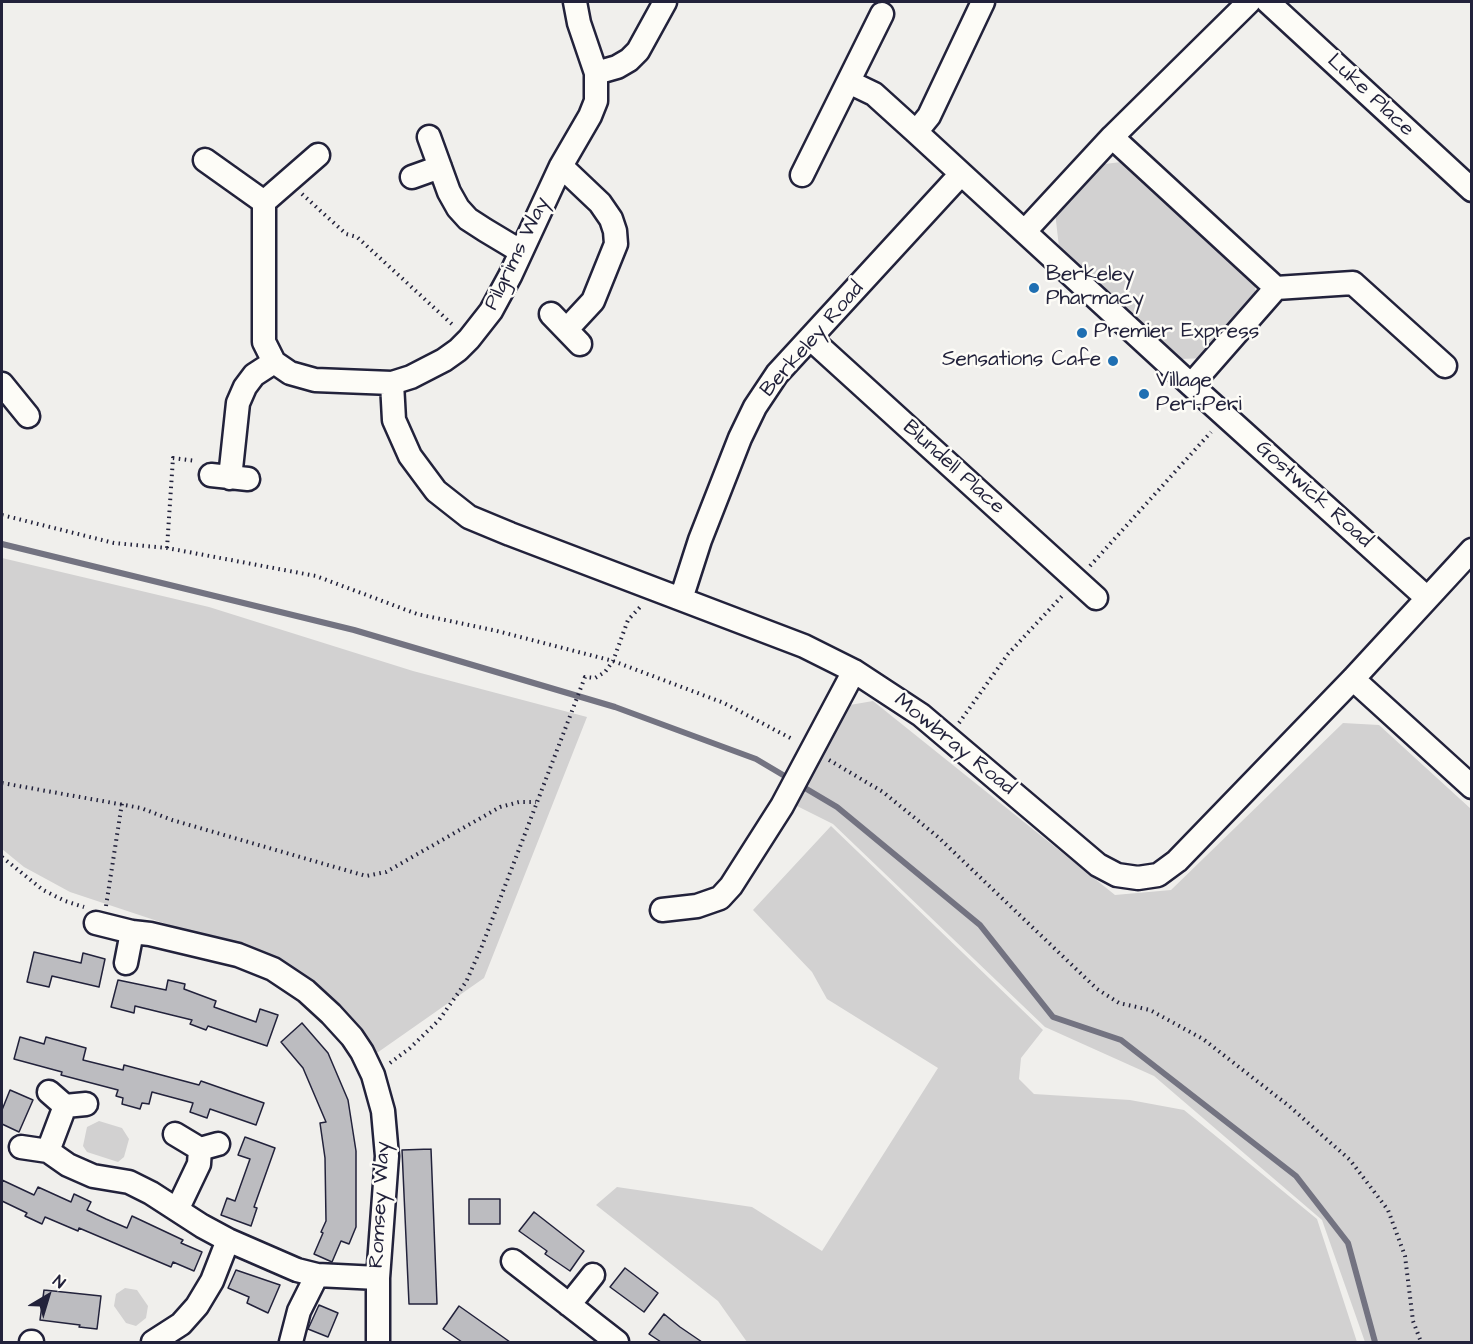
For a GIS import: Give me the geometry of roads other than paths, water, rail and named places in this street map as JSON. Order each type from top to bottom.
[{"type":"street","name":"Pilgrims Way","points":[[274,362],[290,373],[315,380],[392,383],[411,377],[444,360],[469,339],[500,296],[561,166],[590,116],[596,101],[596,73],[579,23],[575,2]]},
{"type":"street","points":[[596,73],[617,67],[638,51],[665,2]]},
{"type":"street","points":[[916,132],[929,116],[983,2]]},
{"type":"street","points":[[1025,231],[1112,137],[1249,2]]},
{"type":"street","name":"Luke Place","points":[[1268,2],[1472,190]]},
{"type":"street","points":[[802,175],[882,14]]},
{"type":"street","name":"Gostwick Road","points":[[849,82],[874,94],[1427,598]]},
{"type":"street","points":[[1112,137],[1276,288]]},
{"type":"street","points":[[429,138],[449,192],[458,208],[468,219],[520,251]]},
{"type":"street","points":[[229,477],[238,403],[245,387],[254,375],[274,362],[264,342],[264,202],[318,155]]},
{"type":"street","points":[[205,160],[264,202]]},
{"type":"street","points":[[551,314],[574,337],[593,301],[616,244],[611,219],[600,203],[561,166]]},
{"type":"street","points":[[412,177],[440,167]]},
{"type":"street","name":"Berkeley Road","points":[[681,599],[700,540],[740,438],[755,407],[777,374],[961,174]]},
{"type":"street","points":[[1191,385],[1276,288],[1353,283],[1445,366]]},
{"type":"street","name":"Blundell Place","points":[[811,339],[1096,598]]},
{"type":"street","name":"Mowbray Road","points":[[392,383],[394,420],[410,456],[436,491],[469,517],[804,646],[854,670],[921,715],[1098,865],[1117,875],[1138,878],[1158,875],[1177,861],[1353,679],[1472,550]]},
{"type":"street","points":[[2,384],[28,416]]},
{"type":"street","points":[[662,910],[697,906],[720,898],[731,886],[783,806],[854,670]]},
{"type":"street","points":[[1353,679],[1472,787]]},
{"type":"street","name":"Romsey Way","points":[[95,914],[132,932],[150,934],[238,955],[273,969],[306,991],[332,1014],[362,1052],[373,1075],[383,1111],[387,1156],[378,1278],[378,1342]]},
{"type":"street","points":[[126,963],[132,932]]},
{"type":"street","points":[[48,1151],[67,1101]]},
{"type":"street","points":[[176,1134],[209,1147],[177,1208]]},
{"type":"street","points":[[21,1147],[48,1151],[69,1165],[93,1176],[129,1182],[177,1208],[202,1226],[228,1240],[297,1270],[317,1275],[378,1278]]},
{"type":"street","points":[[153,1342],[181,1324],[197,1306],[212,1281],[228,1240]]},
{"type":"street","points":[[513,1262],[617,1342]]},
{"type":"street","points":[[291,1342],[299,1311],[317,1275]]},
{"type":"street","points":[[569,1305],[593,1275]]},
{"type":"waterway","points":[[2,544],[354,630],[615,707],[756,759],[837,807],[980,925],[1053,1017],[1121,1040],[1296,1176],[1348,1243],[1375,1342]]},
{"type":"place","name":"Berkeley Pharmacy","points":[[1034,288]]},
{"type":"place","name":"Premier Express","points":[[1082,333]]},
{"type":"place","name":"Sensations Cafe","points":[[1113,361]]},
{"type":"place","name":"Village Peri-Peri","points":[[1144,394]]}]
